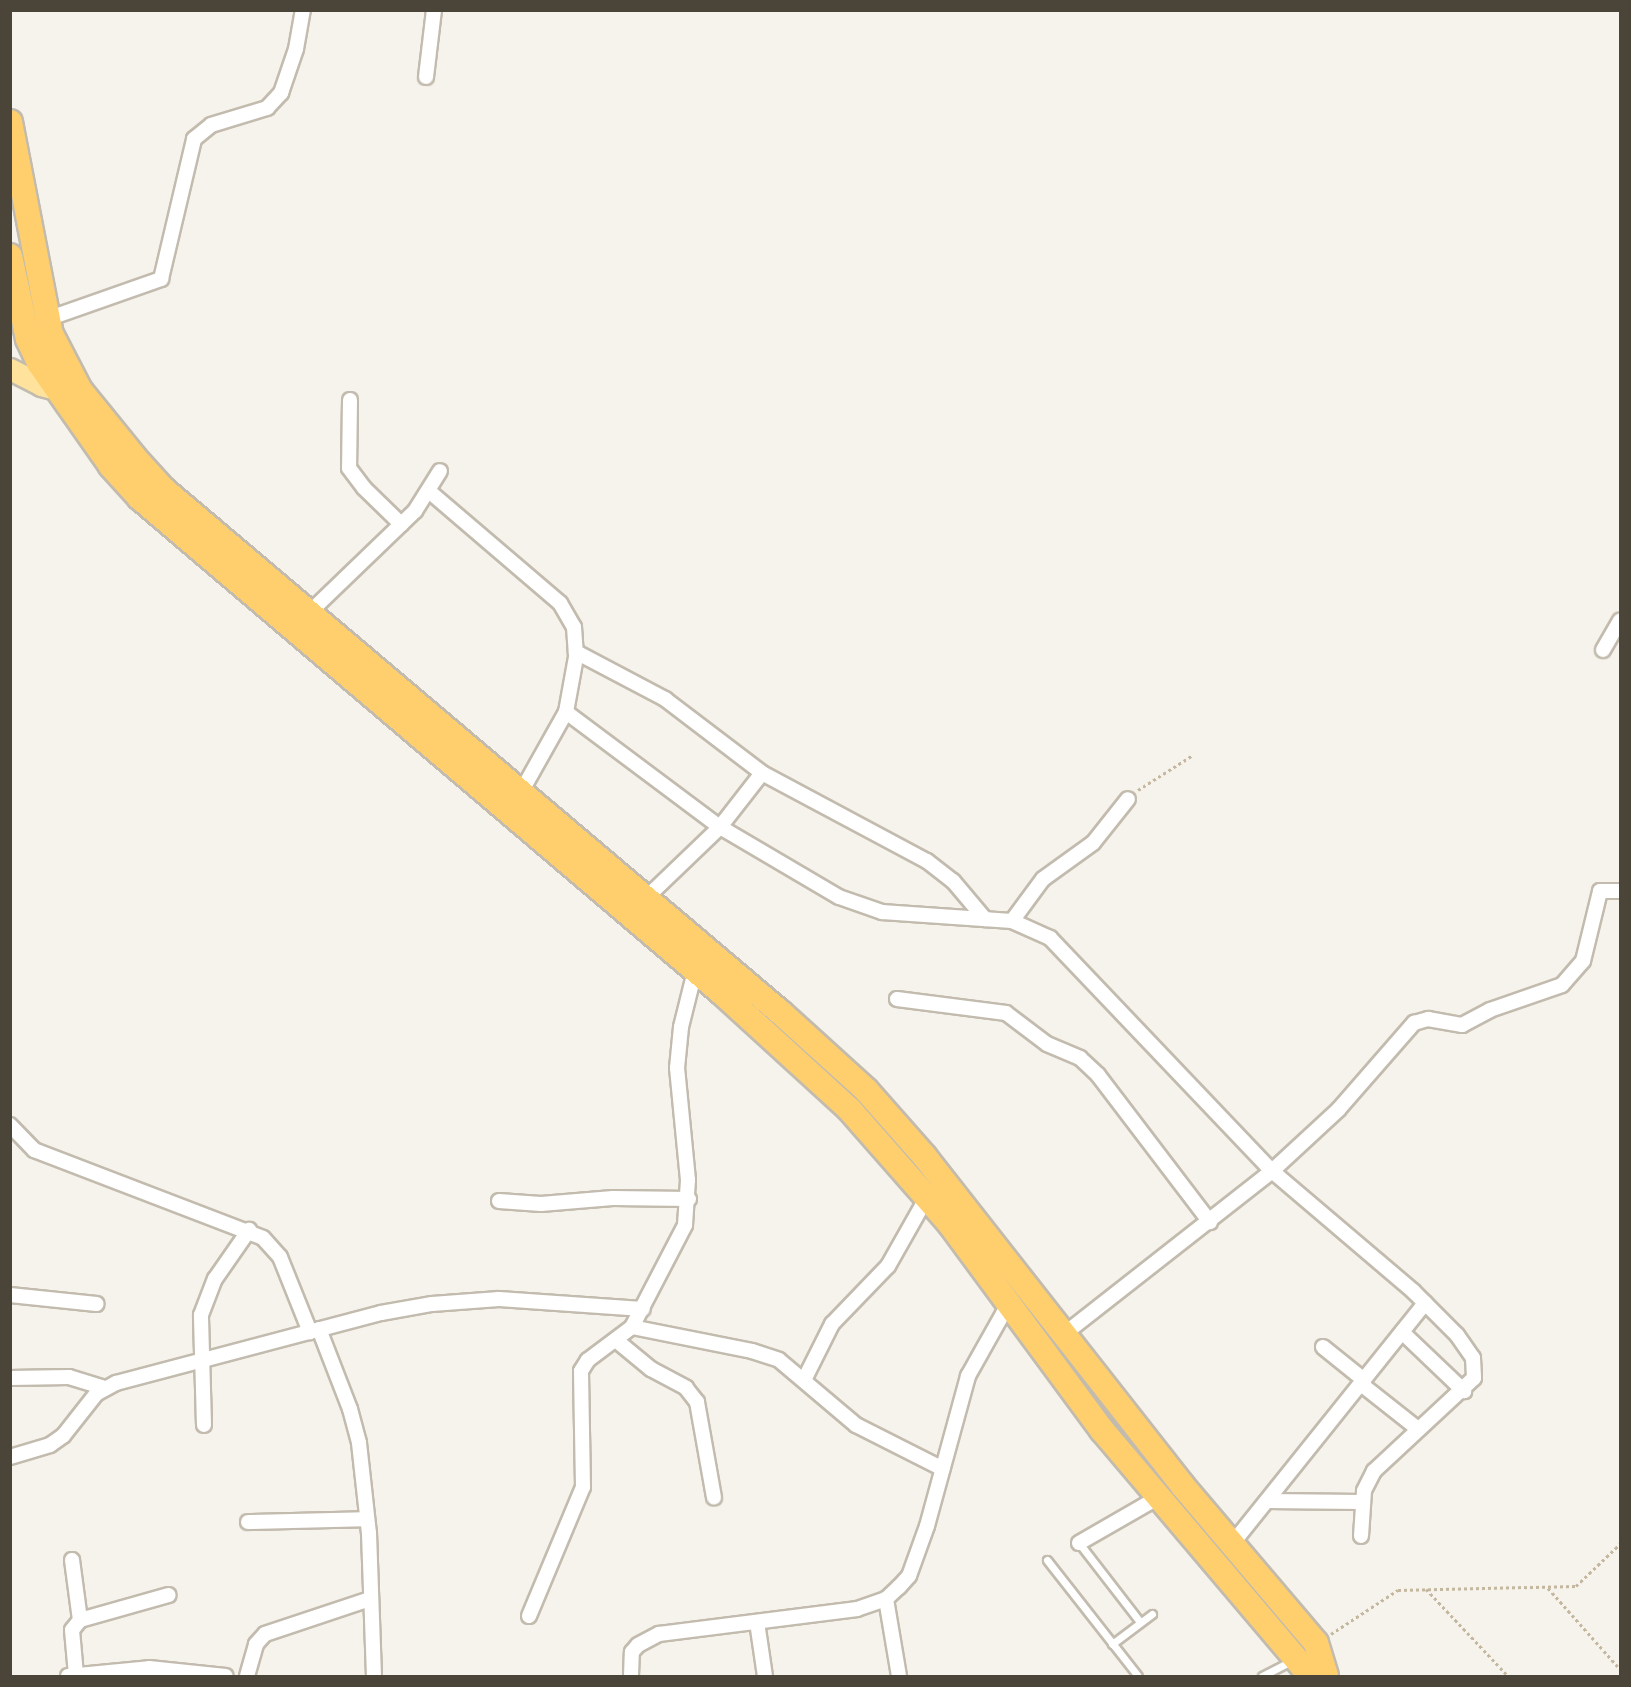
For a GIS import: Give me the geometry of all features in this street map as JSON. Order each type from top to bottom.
[{"type":"highway","points":[[10,122],[47,319],[61,357],[69,391],[111,466],[140,498],[695,971],[850,1110],[927,1197],[1009,1303],[1102,1430],[1296,1659],[1320,1677]]},
{"type":"highway","points":[[10,256],[28,339],[69,391],[163,489],[310,612],[866,1090],[925,1157],[1063,1335],[1232,1544],[1316,1643],[1326,1677]]},
{"type":"main road","points":[[10,369],[69,391]]},
{"type":"street","points":[[47,319],[161,279],[194,139],[211,125],[267,108],[281,93],[303,10]]},
{"type":"street","points":[[426,77],[434,10]]},
{"type":"street","points":[[350,400],[350,468],[364,488],[401,524]]},
{"type":"street","points":[[310,612],[401,524],[430,492],[440,471]]},
{"type":"street","points":[[430,492],[560,603],[574,627],[576,652],[566,712],[520,794]]},
{"type":"street","points":[[1603,650],[1620,620]]},
{"type":"street","points":[[576,652],[665,699],[762,773],[927,861],[953,881],[985,919]]},
{"type":"street","points":[[566,712],[720,827],[810,882],[861,906],[904,915],[1012,921],[1050,938],[1071,957],[1272,1171],[1425,1303],[1457,1335],[1473,1358],[1474,1378],[1464,1391],[1418,1429],[1374,1471],[1362,1502],[1361,1536]]},
{"type":"street","points":[[645,899],[720,827],[762,773]]},
{"type":"street","points":[[1012,921],[1043,879],[1093,843],[1128,799]]},
{"type":"street","points":[[1063,1335],[1210,1222],[1272,1171],[1338,1110],[1414,1023],[1428,1019],[1462,1025],[1490,1010],[1562,986],[1583,961],[1600,891],[1620,891]]},
{"type":"street","points":[[530,1616],[583,1487],[581,1371],[588,1360],[617,1341],[632,1327],[680,1239],[689,1199],[677,1068],[681,1027],[695,971]]},
{"type":"street","points":[[897,999],[1006,1013],[1047,1044],[1080,1058],[1098,1075],[1210,1222]]},
{"type":"street","points":[[10,1125],[34,1150],[249,1230],[270,1244],[280,1257],[350,1409],[367,1519],[374,1677]]},
{"type":"street","points":[[804,1380],[832,1324],[888,1266],[927,1197]]},
{"type":"street","points":[[499,1201],[541,1204],[613,1198],[689,1199]]},
{"type":"street","points":[[204,1425],[200,1360],[203,1305],[223,1265],[249,1230]]},
{"type":"street","points":[[10,1295],[97,1304]]},
{"type":"street","points":[[10,1457],[50,1445],[63,1436],[90,1400],[105,1388],[200,1360],[406,1308],[461,1300],[536,1299],[643,1309]]},
{"type":"street","points":[[631,1677],[632,1652],[647,1639],[835,1613],[886,1599],[909,1576],[943,1469],[968,1376],[1009,1303]]},
{"type":"street","points":[[1232,1544],[1425,1303]]},
{"type":"street","points":[[632,1327],[768,1355],[804,1380],[872,1435],[943,1469]]},
{"type":"street","points":[[1402,1332],[1464,1391]]},
{"type":"street","points":[[617,1341],[651,1369],[686,1389],[697,1402],[714,1497]]},
{"type":"street","points":[[1323,1347],[1418,1429]]},
{"type":"street","points":[[10,1378],[69,1377],[105,1388]]},
{"type":"street","points":[[1079,1543],[1159,1497]]},
{"type":"street","points":[[1267,1501],[1362,1502]]},
{"type":"street","points":[[248,1522],[367,1519]]},
{"type":"street","points":[[72,1560],[80,1620]]},
{"type":"street","points":[[170,1595],[80,1620],[72,1630],[72,1676],[149,1668],[226,1677]]},
{"type":"street","points":[[247,1677],[256,1644],[265,1634],[370,1599]]},
{"type":"street","points":[[886,1599],[899,1677]]},
{"type":"street","points":[[757,1622],[765,1677]]},
{"type":"lane","points":[[1079,1543],[1140,1622]]},
{"type":"lane","points":[[1047,1560],[1138,1677]]},
{"type":"lane","points":[[1112,1644],[1152,1614]]},
{"type":"lane","points":[[1262,1677],[1296,1659]]},
{"type":"path","points":[[1128,799],[1149,779],[1193,755]]},
{"type":"path","points":[[1316,1643],[1398,1590],[1576,1586],[1620,1544]]},
{"type":"path","points":[[1548,1587],[1620,1669]]},
{"type":"path","points":[[1426,1589],[1508,1677]]}]
